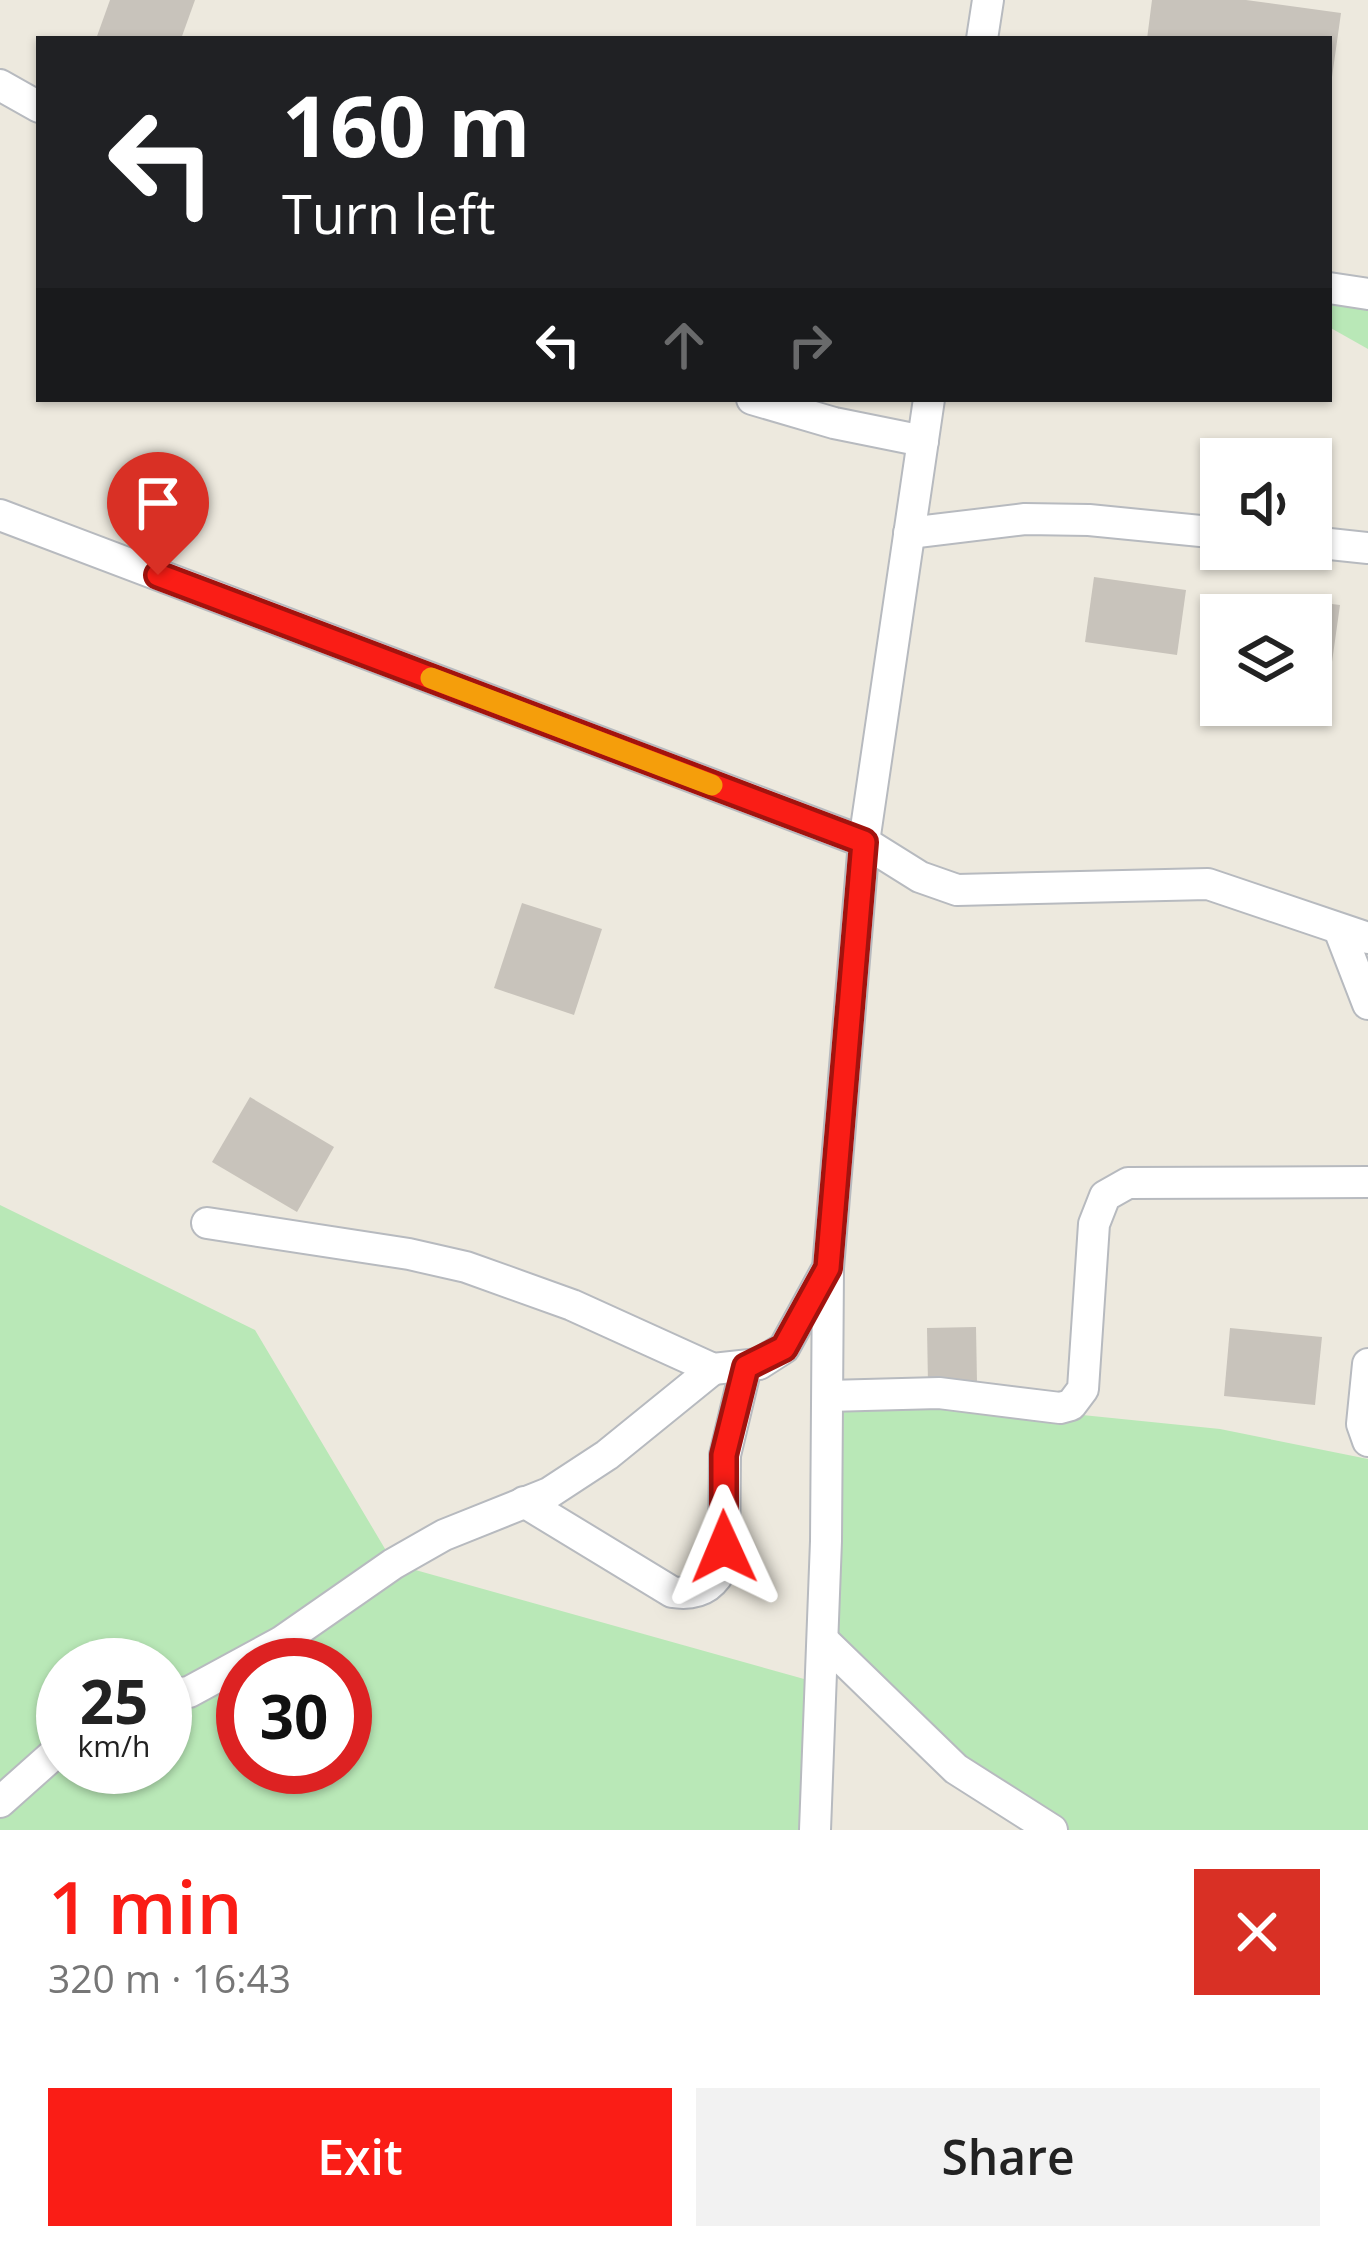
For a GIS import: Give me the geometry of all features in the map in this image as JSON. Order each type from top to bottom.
[{"type":"street","points":[[982,36],[988,0]]},
{"type":"street","points":[[0,85],[36,105]]},
{"type":"street","points":[[1332,288],[1368,294]]},
{"type":"street","points":[[763,402],[923,441]]},
{"type":"street","points":[[815,1830],[824,1641],[828,1268],[864,842],[929,402]]},
{"type":"street","points":[[0,515],[864,842],[920,878],[956,890],[1007,892],[1189,882],[1225,888],[1353,933],[1368,1004]]},
{"type":"street","points":[[909,533],[1025,519],[1200,531]]},
{"type":"street","points":[[1332,544],[1368,548]]},
{"type":"street","points":[[828,1396],[923,1392],[1060,1408],[1071,1405],[1083,1389],[1094,1224],[1105,1196],[1129,1183],[1368,1182]]},
{"type":"street","points":[[207,1223],[466,1267],[572,1305],[713,1369],[746,1367],[784,1348],[828,1268]]},
{"type":"street","points":[[1368,1364],[1363,1424],[1368,1441]]},
{"type":"street","points":[[524,1502],[672,1592],[690,1595],[707,1588],[724,1563],[724,1455],[746,1367]]},
{"type":"street","points":[[192,1690],[281,1642],[393,1564],[444,1535],[549,1492],[607,1455],[713,1369]]},
{"type":"street","points":[[824,1641],[956,1769],[1052,1830]]},
{"type":"street","points":[[0,1802],[36,1771]]},
{"type":"green space","points":[[1332,288],[1368,294],[1368,349],[1332,329]]},
{"type":"green space","points":[[0,1205],[255,1330],[394,1564],[822,1684],[815,1830],[0,1830]]},
{"type":"green space","points":[[836,1390],[1220,1429],[1368,1459],[1368,1830],[1046,1830],[824,1641]]},
{"type":"building","points":[[110,0],[195,0],[182,36],[97,36]]},
{"type":"building","points":[[1152,0],[1246,0],[1341,13],[1332,77],[1332,36],[1147,36]]},
{"type":"building","points":[[1094,577],[1186,590],[1177,655],[1085,642]]},
{"type":"building","points":[[1332,604],[1340,605],[1332,662]]},
{"type":"building","points":[[522,903],[602,929],[574,1015],[494,988]]},
{"type":"building","points":[[250,1097],[334,1147],[297,1212],[212,1162]]},
{"type":"building","points":[[976,1327],[977,1383],[928,1384],[927,1328]]},
{"type":"building","points":[[1230,1328],[1322,1337],[1315,1405],[1224,1396]]},
{"type":"slow traffic","points":[[431,678],[712,785]]},
{"type":"route","points":[[158,575],[864,842],[828,1268],[784,1348],[746,1367],[724,1455],[724,1547]]}]
